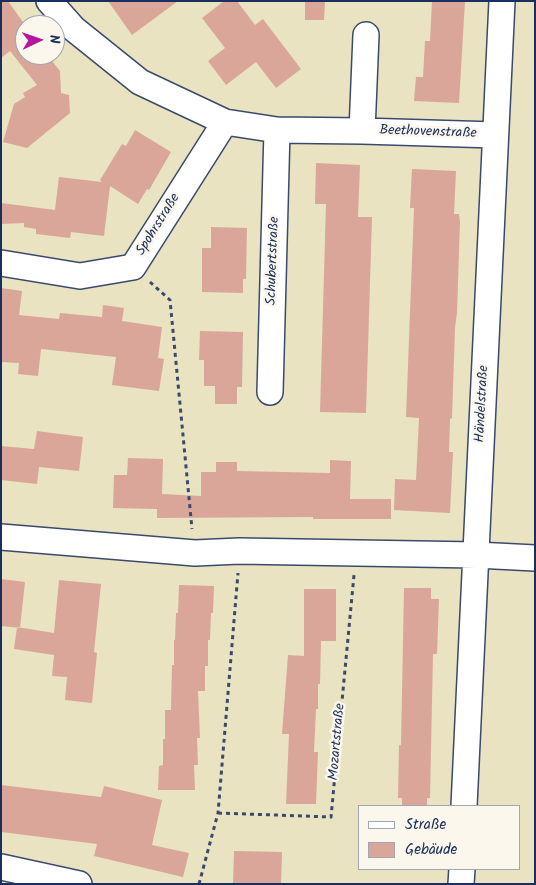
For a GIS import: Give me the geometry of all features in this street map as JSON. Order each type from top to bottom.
[{"type":"street","name":"Beethovenstraße","points":[[49,1],[74,29],[140,82],[225,122],[277,130],[495,135]]},
{"type":"street","name":"Händelstraße","points":[[464,805],[502,1]]},
{"type":"street","name":"Beethovenstraße","points":[[362,131],[366,35]]},
{"type":"street","name":"Spohrstraße","points":[[1,263],[80,276],[133,267],[225,122]]},
{"type":"street","name":"Schubertstraße","points":[[270,392],[277,130]]},
{"type":"street","points":[[1,537],[195,553],[476,555],[535,558]]},
{"type":"street","points":[[1,867],[79,884]]},
{"type":"street","points":[[461,884],[462,870]]},
{"type":"path","points":[[133,267],[170,300],[195,553]]},
{"type":"path","points":[[199,884],[218,813],[240,552]]},
{"type":"path","name":"Mozartstraße","points":[[218,813],[331,817],[356,554]]},
{"type":"building","points":[[1,1],[8,1],[18,15],[15,15],[15,57],[10,51],[1,58]]},
{"type":"building","points":[[108,1],[178,1],[132,35]]},
{"type":"building","points":[[224,1],[237,1],[255,25],[263,19],[301,69],[276,88],[256,62],[226,85],[208,61],[225,48],[202,18]]},
{"type":"building","points":[[305,1],[325,1],[324,20],[305,20]]},
{"type":"building","points":[[432,1],[465,1],[459,103],[414,101],[416,77],[423,77],[425,41],[430,41]]},
{"type":"building","points":[[21,65],[55,65],[60,71],[61,93],[69,95],[70,113],[27,148],[3,142],[14,104],[25,97],[23,93],[37,85]]},
{"type":"building","points":[[135,130],[171,152],[149,190],[147,189],[138,204],[110,186],[104,236],[71,232],[70,238],[36,234],[36,229],[24,227],[24,223],[1,224],[1,203],[55,210],[59,177],[102,182],[100,180],[122,144],[126,146]]},
{"type":"building","points":[[316,163],[360,165],[358,217],[372,217],[366,413],[320,412],[326,204],[315,204]]},
{"type":"building","points":[[412,169],[456,171],[454,214],[459,214],[460,222],[452,418],[450,419],[449,452],[453,452],[450,513],[394,510],[395,479],[416,480],[419,418],[406,417],[414,208],[410,208]]},
{"type":"building","points":[[211,227],[247,228],[246,279],[243,279],[243,293],[202,292],[202,248],[211,248]]},
{"type":"building","points":[[1,288],[22,291],[19,315],[59,319],[60,313],[102,317],[103,305],[124,308],[122,321],[162,327],[158,358],[164,359],[159,391],[112,385],[116,357],[41,349],[38,376],[18,374],[19,363],[1,362]]},
{"type":"building","points":[[200,331],[243,332],[242,387],[237,387],[237,404],[215,404],[215,386],[204,386],[204,360],[199,360]]},
{"type":"building","points":[[37,431],[83,437],[79,471],[39,467],[37,484],[1,480],[1,446],[34,449]]},
{"type":"building","points":[[128,458],[163,459],[162,494],[201,496],[201,472],[216,472],[216,462],[237,462],[237,471],[330,473],[330,460],[351,461],[350,499],[391,499],[391,519],[313,519],[313,517],[157,518],[157,509],[113,508],[114,475],[127,475]]},
{"type":"building","points":[[1,579],[25,582],[20,628],[1,626]]},
{"type":"building","points":[[59,580],[101,584],[94,652],[97,653],[92,703],[65,700],[67,677],[52,676],[54,655],[14,649],[17,627],[54,633]]},
{"type":"building","points":[[179,585],[214,586],[210,640],[208,640],[208,666],[205,666],[205,691],[198,691],[200,738],[197,738],[198,765],[194,765],[195,790],[158,790],[159,766],[163,765],[165,710],[171,710],[172,665],[174,665],[174,640],[176,613],[178,613]]},
{"type":"building","points":[[404,588],[431,588],[431,599],[439,599],[437,654],[433,654],[430,798],[427,798],[427,805],[402,805],[402,798],[398,798],[399,745],[401,745]]},
{"type":"building","points":[[304,589],[336,589],[336,641],[321,641],[320,684],[318,684],[314,752],[318,752],[316,804],[286,804],[289,734],[282,734],[288,655],[304,656]]},
{"type":"building","points":[[1,785],[101,797],[104,786],[162,800],[152,845],[189,853],[183,877],[94,856],[97,844],[1,832]]},
{"type":"building","points":[[234,851],[282,852],[281,884],[233,884]]}]
